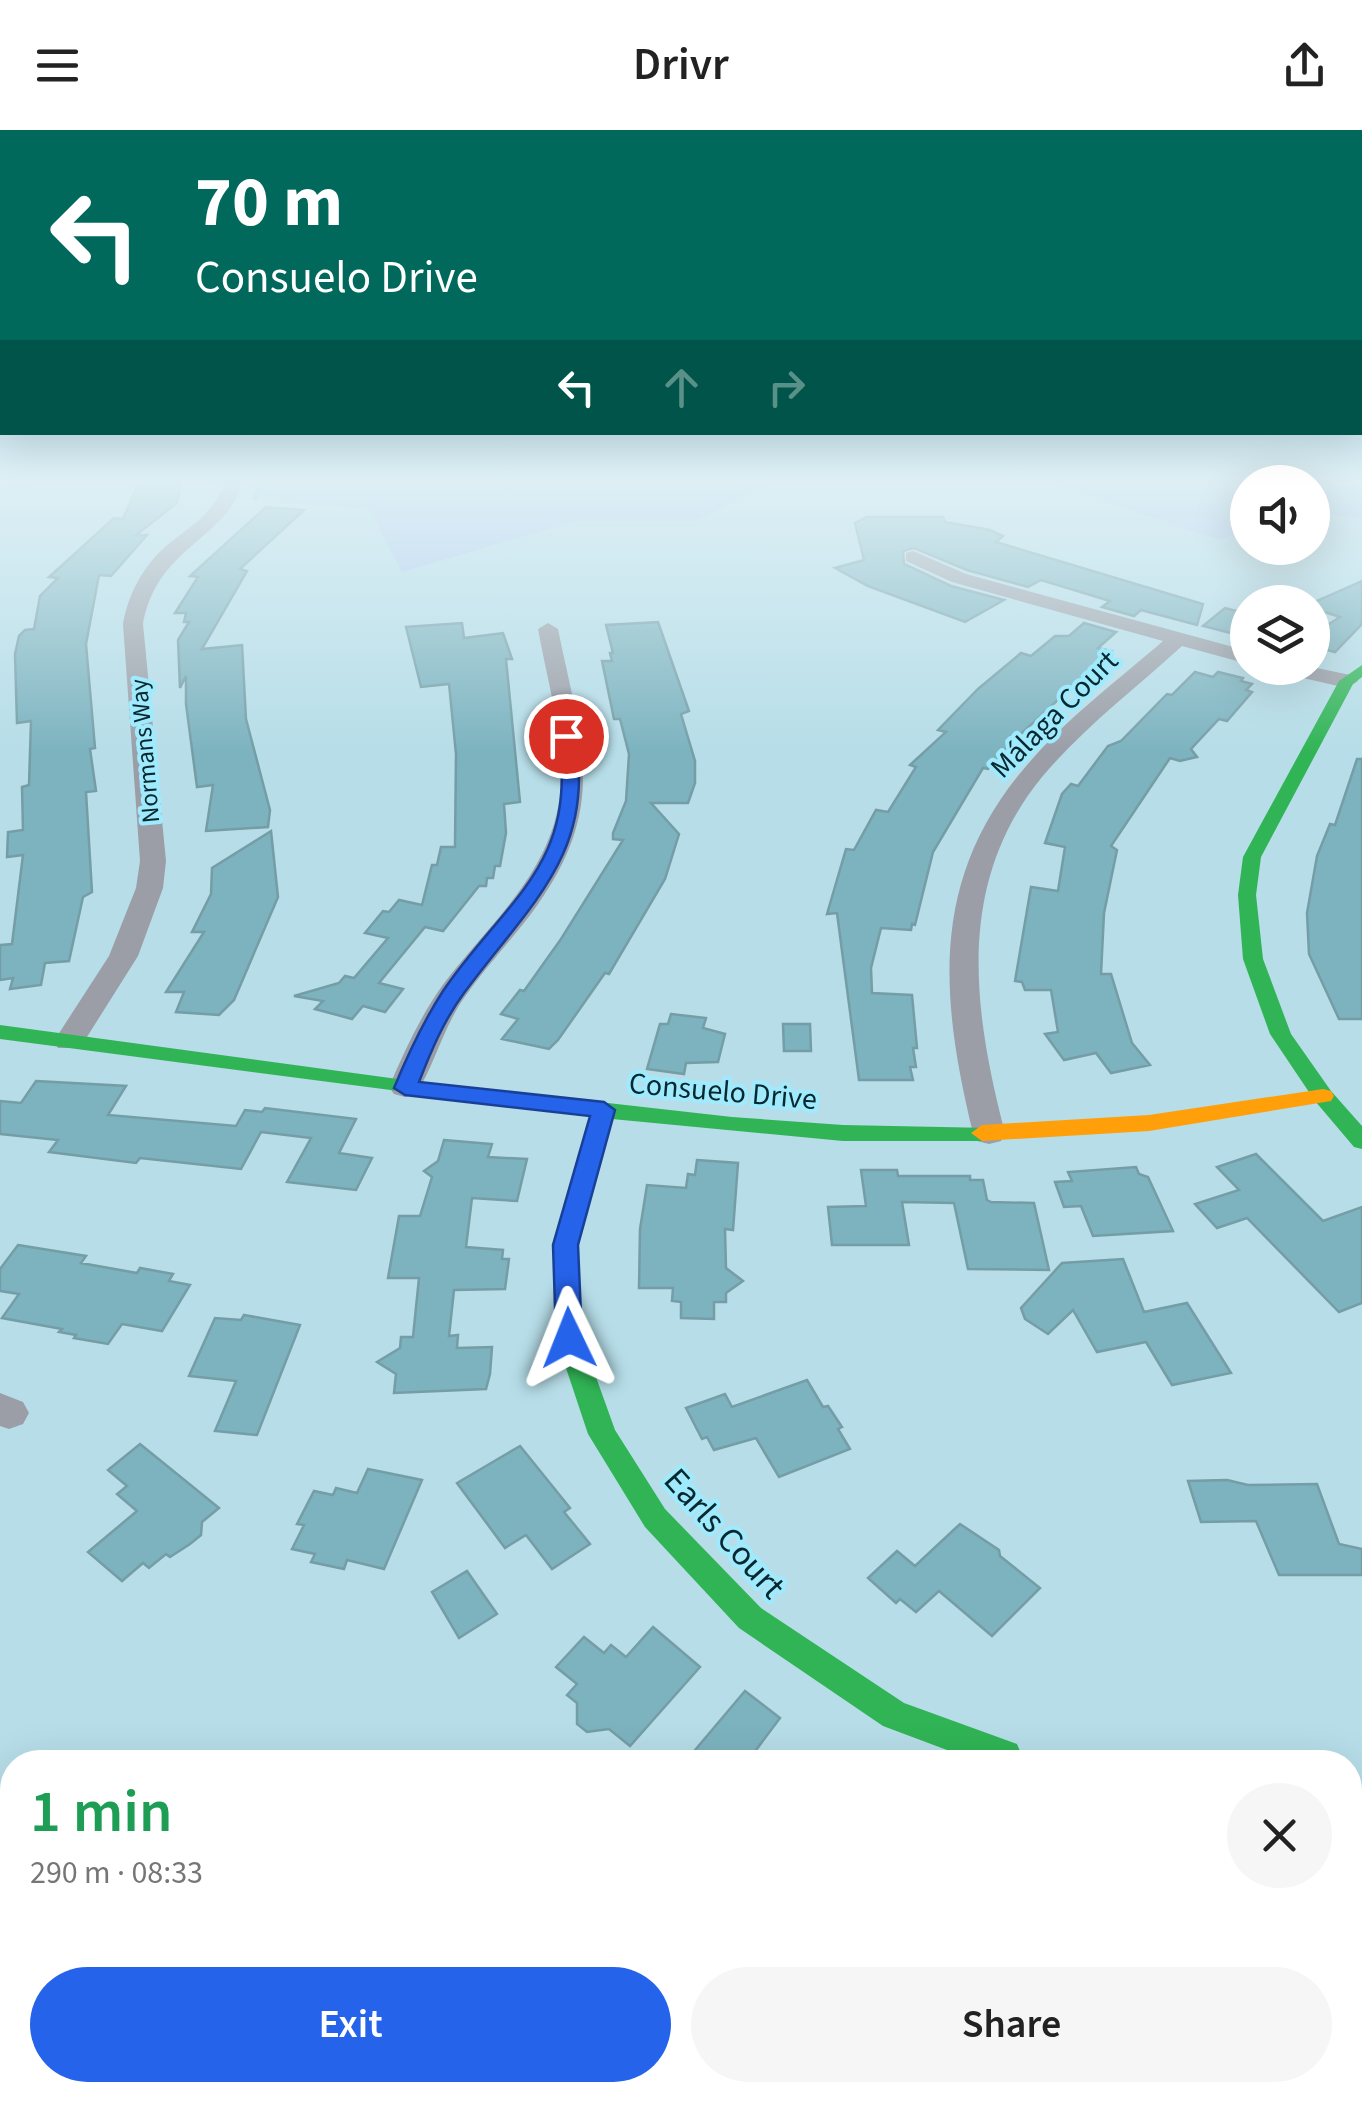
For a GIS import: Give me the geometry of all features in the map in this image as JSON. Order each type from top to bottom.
[{"type":"street","name":"Normans Way","points":[[69,1042],[121,962],[140,927],[150,897],[153,861],[133,624],[137,599],[157,569]]},
{"type":"street","points":[[939,569],[959,578],[1230,654]]},
{"type":"street","points":[[405,1088],[426,1037],[453,992],[525,906],[564,834],[573,772],[548,629]]},
{"type":"street","name":"Málaga Court","points":[[988,1133],[967,1052],[959,982],[966,906],[990,836],[1022,786],[1175,641]]},
{"type":"street","points":[[1354,676],[1252,857],[1246,894],[1252,959],[1280,1034],[1323,1096],[1362,1141]]},
{"type":"street","name":"Consuelo Drive","points":[[0,1032],[405,1088],[843,1133],[988,1133],[1148,1123],[1323,1096]]},
{"type":"street","name":"Earls Court","points":[[604,1110],[566,1245],[569,1338],[602,1434],[654,1518],[750,1618],[894,1715],[988,1750]]},
{"type":"building","points":[[58,569],[117,569],[111,576],[99,575],[86,644],[95,748],[90,749],[96,791],[86,792],[92,892],[83,897],[69,961],[45,963],[41,985],[10,989],[13,978],[0,980],[0,945],[12,944],[23,855],[7,857],[8,832],[23,830],[22,787],[29,785],[31,721],[17,723],[15,654],[19,636],[34,629],[40,596],[58,578],[49,577]]},
{"type":"building","points":[[198,569],[247,571],[202,649],[242,645],[246,719],[270,810],[268,827],[206,831],[213,785],[197,787],[186,676],[180,688],[178,640],[189,622],[184,622],[186,613],[175,613],[198,577],[190,576]]},
{"type":"building","points":[[837,569],[915,569],[951,586],[1004,600],[965,622],[868,586]]},
{"type":"building","points":[[1086,569],[1203,604],[1197,625],[1141,610],[1134,616],[1102,607],[1110,601],[1041,580],[1028,587],[967,570]]},
{"type":"building","points":[[1362,581],[1362,624],[1335,652],[1330,651],[1330,623],[1340,617],[1330,614],[1330,595]]},
{"type":"building","points":[[1225,608],[1230,609],[1230,633],[1203,626]]},
{"type":"building","points":[[658,622],[689,711],[681,714],[695,761],[695,783],[688,803],[651,803],[679,834],[665,879],[609,974],[605,973],[549,1049],[502,1039],[518,1019],[501,1014],[520,990],[524,991],[561,939],[623,840],[613,839],[613,833],[626,801],[629,754],[620,719],[614,719],[602,661],[612,661],[613,653],[606,625]]},
{"type":"building","points":[[462,623],[464,638],[503,633],[512,659],[506,659],[520,802],[504,804],[506,833],[500,866],[495,866],[493,878],[487,878],[486,886],[479,886],[443,931],[425,927],[379,983],[403,989],[385,1012],[363,1006],[352,1019],[315,1009],[323,1001],[294,996],[339,983],[345,976],[354,978],[388,938],[365,933],[383,911],[389,912],[399,900],[422,905],[441,847],[455,847],[456,754],[449,684],[421,687],[406,627]]},
{"type":"building","points":[[1084,623],[1116,632],[1098,648],[1111,651],[988,769],[983,768],[933,852],[911,930],[881,928],[871,968],[872,993],[912,995],[917,1048],[913,1048],[916,1067],[910,1067],[913,1080],[859,1080],[837,913],[827,914],[846,849],[854,850],[876,810],[888,812],[916,767],[910,765],[946,732],[938,730],[978,689],[1021,653],[1031,656],[1055,636],[1069,636]]},
{"type":"building","points":[[1195,672],[1213,677],[1218,672],[1230,675],[1230,685],[1251,685],[1246,690],[1252,692],[1227,721],[1219,719],[1191,749],[1197,757],[1180,761],[1170,758],[1111,846],[1117,850],[1104,913],[1101,974],[1111,974],[1132,1043],[1150,1065],[1111,1073],[1096,1053],[1064,1060],[1045,1034],[1058,1032],[1051,990],[1025,990],[1022,982],[1015,981],[1031,887],[1058,891],[1065,847],[1045,843],[1062,794],[1071,784],[1078,786],[1108,746],[1121,741],[1167,694],[1172,695]]},
{"type":"building","points":[[1357,759],[1362,759],[1362,1019],[1339,1019],[1309,954],[1307,913],[1317,856],[1330,824],[1335,825]]},
{"type":"building","points":[[271,831],[278,897],[234,1000],[219,1015],[176,1012],[184,992],[166,992],[204,932],[192,932],[211,894],[212,868]]},
{"type":"building","points":[[671,1014],[706,1018],[703,1028],[725,1034],[718,1062],[686,1063],[684,1074],[647,1069],[660,1024],[668,1024]]},
{"type":"building","points":[[783,1024],[810,1024],[811,1051],[784,1051]]},
{"type":"building","points":[[36,1081],[126,1086],[108,1115],[236,1126],[245,1110],[262,1112],[265,1108],[356,1119],[339,1153],[372,1158],[356,1190],[287,1182],[311,1138],[261,1132],[241,1169],[140,1158],[136,1163],[49,1152],[58,1140],[0,1134],[0,1101],[21,1103]]},
{"type":"building","points":[[444,1140],[492,1144],[488,1157],[527,1159],[517,1201],[472,1198],[466,1247],[503,1250],[502,1259],[509,1259],[505,1289],[454,1290],[449,1336],[458,1335],[457,1348],[492,1347],[490,1374],[486,1389],[394,1393],[396,1374],[377,1362],[400,1348],[401,1337],[413,1337],[419,1278],[388,1278],[399,1216],[420,1216],[432,1177],[424,1171],[438,1161]]},
{"type":"building","points":[[1256,1154],[1323,1221],[1362,1207],[1362,1303],[1339,1312],[1247,1218],[1217,1228],[1195,1204],[1239,1190],[1217,1167]]},
{"type":"building","points":[[697,1160],[738,1163],[733,1230],[725,1229],[726,1268],[743,1281],[726,1293],[726,1302],[714,1302],[714,1319],[681,1318],[681,1302],[672,1301],[673,1288],[639,1288],[640,1229],[647,1185],[686,1188],[688,1174],[695,1175]]},
{"type":"building","points":[[1136,1167],[1139,1174],[1148,1177],[1173,1231],[1093,1236],[1081,1206],[1064,1207],[1055,1182],[1072,1181],[1068,1172]]},
{"type":"building","points":[[861,1170],[897,1170],[898,1176],[970,1176],[970,1180],[983,1180],[987,1200],[991,1202],[1034,1203],[1049,1270],[968,1269],[954,1203],[902,1202],[909,1245],[832,1245],[828,1207],[866,1206]]},
{"type":"building","points":[[18,1245],[86,1256],[81,1263],[137,1273],[140,1268],[173,1274],[169,1281],[190,1285],[162,1331],[122,1324],[108,1344],[74,1338],[76,1335],[59,1332],[62,1329],[2,1318],[19,1294],[0,1291],[0,1269]]},
{"type":"building","points":[[1123,1259],[1144,1312],[1187,1303],[1231,1373],[1172,1385],[1146,1342],[1097,1352],[1073,1310],[1048,1334],[1025,1319],[1021,1308],[1062,1263]]},
{"type":"building","points":[[244,1315],[300,1325],[257,1435],[215,1431],[236,1381],[189,1376],[215,1318],[241,1320]]},
{"type":"building","points":[[807,1380],[823,1407],[828,1406],[842,1427],[838,1429],[850,1449],[779,1477],[756,1438],[714,1450],[707,1437],[702,1439],[686,1408],[725,1394],[732,1407]]},
{"type":"building","points":[[140,1444],[219,1508],[202,1522],[201,1535],[190,1544],[170,1557],[166,1554],[149,1568],[143,1563],[122,1581],[88,1552],[137,1511],[117,1494],[127,1486],[108,1470]]},
{"type":"building","points":[[520,1446],[570,1508],[564,1512],[590,1544],[552,1569],[526,1535],[505,1548],[457,1483]]},
{"type":"building","points":[[368,1469],[422,1480],[384,1569],[347,1560],[344,1569],[311,1562],[315,1554],[292,1549],[304,1525],[297,1524],[314,1491],[333,1495],[336,1488],[357,1493]]},
{"type":"building","points":[[1227,1480],[1248,1485],[1317,1484],[1339,1544],[1362,1549],[1362,1575],[1279,1575],[1256,1521],[1201,1522],[1188,1481]]},
{"type":"building","points":[[960,1524],[999,1550],[1000,1556],[1040,1588],[992,1636],[939,1591],[916,1612],[900,1599],[896,1603],[868,1578],[897,1551],[915,1566]]},
{"type":"building","points":[[467,1571],[497,1614],[459,1638],[432,1592]]},
{"type":"building","points":[[653,1627],[700,1667],[630,1746],[609,1729],[587,1732],[577,1724],[577,1703],[567,1695],[577,1684],[556,1667],[584,1637],[604,1653],[611,1645],[626,1657]]},
{"type":"building","points":[[745,1691],[780,1718],[756,1750],[695,1750]]},
{"type":"traffic: fast","points":[[1362,670],[1347,681],[1252,857],[1247,895],[1253,959],[1281,1034],[1323,1096],[1362,1141]]},
{"type":"traffic: fast","points":[[0,1032],[405,1087],[732,1125],[843,1133],[982,1133]]},
{"type":"traffic: fast","points":[[603,1110],[565,1245],[569,1338],[602,1434],[655,1518],[750,1618],[894,1715],[989,1750]]},
{"type":"traffic: slow","points":[[982,1133],[1149,1123],[1323,1096]]},
{"type":"route","points":[[566,736],[573,772],[571,802],[564,834],[548,869],[525,906],[453,992],[426,1037],[405,1088],[604,1110],[566,1245],[569,1338]]}]
